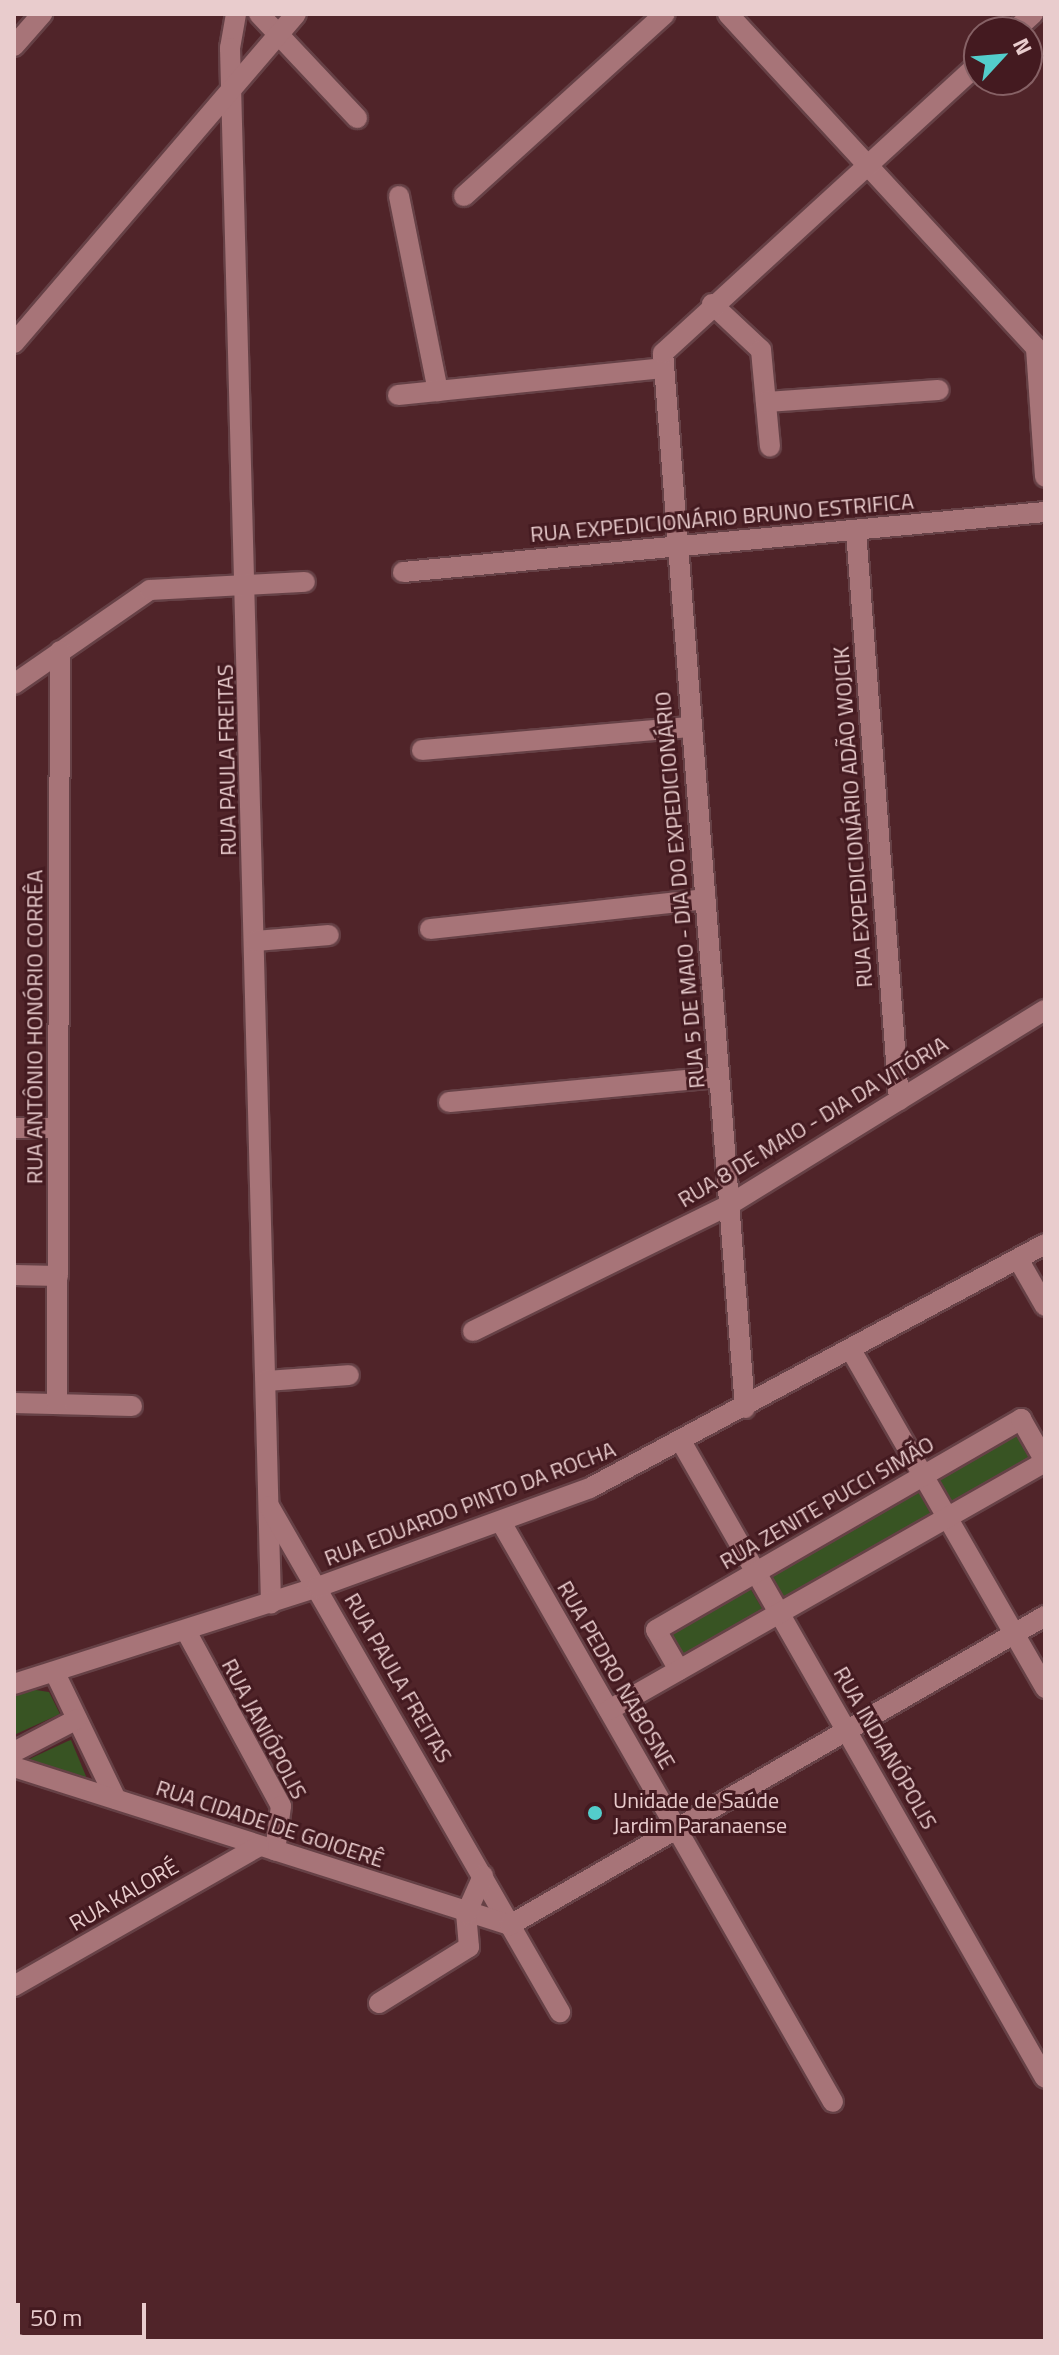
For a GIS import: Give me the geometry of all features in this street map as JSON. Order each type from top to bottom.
[{"type":"street","points":[[14,46],[42,14]]},
{"type":"street","name":"RUA PAULA FREITAS","points":[[236,14],[230,48],[235,86],[271,1603]]},
{"type":"street","points":[[259,14],[357,118]]},
{"type":"street","points":[[14,343],[296,14]]},
{"type":"street","points":[[464,196],[665,14]]},
{"type":"street","points":[[728,14],[1040,344],[1045,477]]},
{"type":"street","points":[[398,395],[663,368],[668,343],[963,77]]},
{"type":"street","points":[[399,196],[438,391]]},
{"type":"street","points":[[712,304],[761,350],[770,447]]},
{"type":"street","name":"RUA 5 DE MAIO - DIA DO EXPEDICIONÁRIO","points":[[663,368],[745,1408]]},
{"type":"street","points":[[766,402],[939,390]]},
{"type":"street","name":"RUA EXPEDICIONÁRIO BRUNO ESTRIFICA","points":[[403,572],[1045,512]]},
{"type":"street","name":"RUA EXPEDICIONÁRIO ADÃO WOJCIK","points":[[856,530],[899,1100]]},
{"type":"street","points":[[14,684],[150,590],[305,582]]},
{"type":"street","name":"RUA ANTÔNIO HONÓRIO CORRÊA","points":[[57,1404],[60,651]]},
{"type":"street","points":[[422,750],[691,727]]},
{"type":"street","points":[[430,929],[705,899]]},
{"type":"street","points":[[256,941],[329,935]]},
{"type":"street","name":"RUA 8 DE MAIO - DIA DA VITÓRIA","points":[[473,1331],[729,1205],[1045,1010]]},
{"type":"street","points":[[449,1102],[719,1077]]},
{"type":"street","points":[[14,1128],[58,1128]]},
{"type":"street","name":"RUA EDUARDO PINTO DA ROCHA","points":[[14,1684],[271,1603],[501,1522],[682,1443],[1045,1244]]},
{"type":"street","points":[[1018,1259],[1045,1306]]},
{"type":"street","points":[[14,1275],[58,1276]]},
{"type":"street","points":[[851,1350],[1045,1688]]},
{"type":"street","points":[[266,1381],[349,1375]]},
{"type":"street","points":[[14,1403],[132,1406]]},
{"type":"street","name":"RUA ZENITE PUCCI SIMÃO","points":[[609,1710],[1045,1461],[1021,1419],[656,1630],[679,1670]]},
{"type":"street","name":"RUA INDIANÓPOLIS","points":[[682,1443],[1045,2078]]},
{"type":"street","name":"RUA PAULA FREITAS","points":[[269,1506],[560,2012]]},
{"type":"street","name":"RUA PEDRO NABOSNE","points":[[501,1522],[833,2102]]},
{"type":"street","points":[[510,1925],[1045,1616]]},
{"type":"street","name":"RUA JANIÓPOLIS","points":[[186,1631],[281,1806],[267,1848]]},
{"type":"street","points":[[55,1673],[116,1799]]},
{"type":"street","points":[[14,1752],[77,1719]]},
{"type":"street","name":"RUA CIDADE DE GOIOERÊ","points":[[14,1767],[466,1914],[510,1925]]},
{"type":"street","name":"RUA KALORÉ","points":[[14,1986],[267,1848]]},
{"type":"street","points":[[379,2003],[463,1955],[471,1938],[466,1914],[483,1876]]},
{"type":"green space","points":[[1017,1432],[1033,1459],[950,1507],[935,1480]]},
{"type":"green space","points":[[917,1489],[933,1518],[784,1603],[767,1575]]},
{"type":"green space","points":[[749,1586],[764,1612],[679,1662],[664,1635]]},
{"type":"green space","points":[[29,1689],[49,1692],[60,1714],[14,1735],[14,1695]]},
{"type":"green space","points":[[71,1740],[88,1781],[23,1762],[68,1741]]},
{"type":"railway","points":[[14,2334],[34,2341]]},
{"type":"place","name":"Unidade de Saúde Jardim Paranaense","points":[[595,1813]]}]
